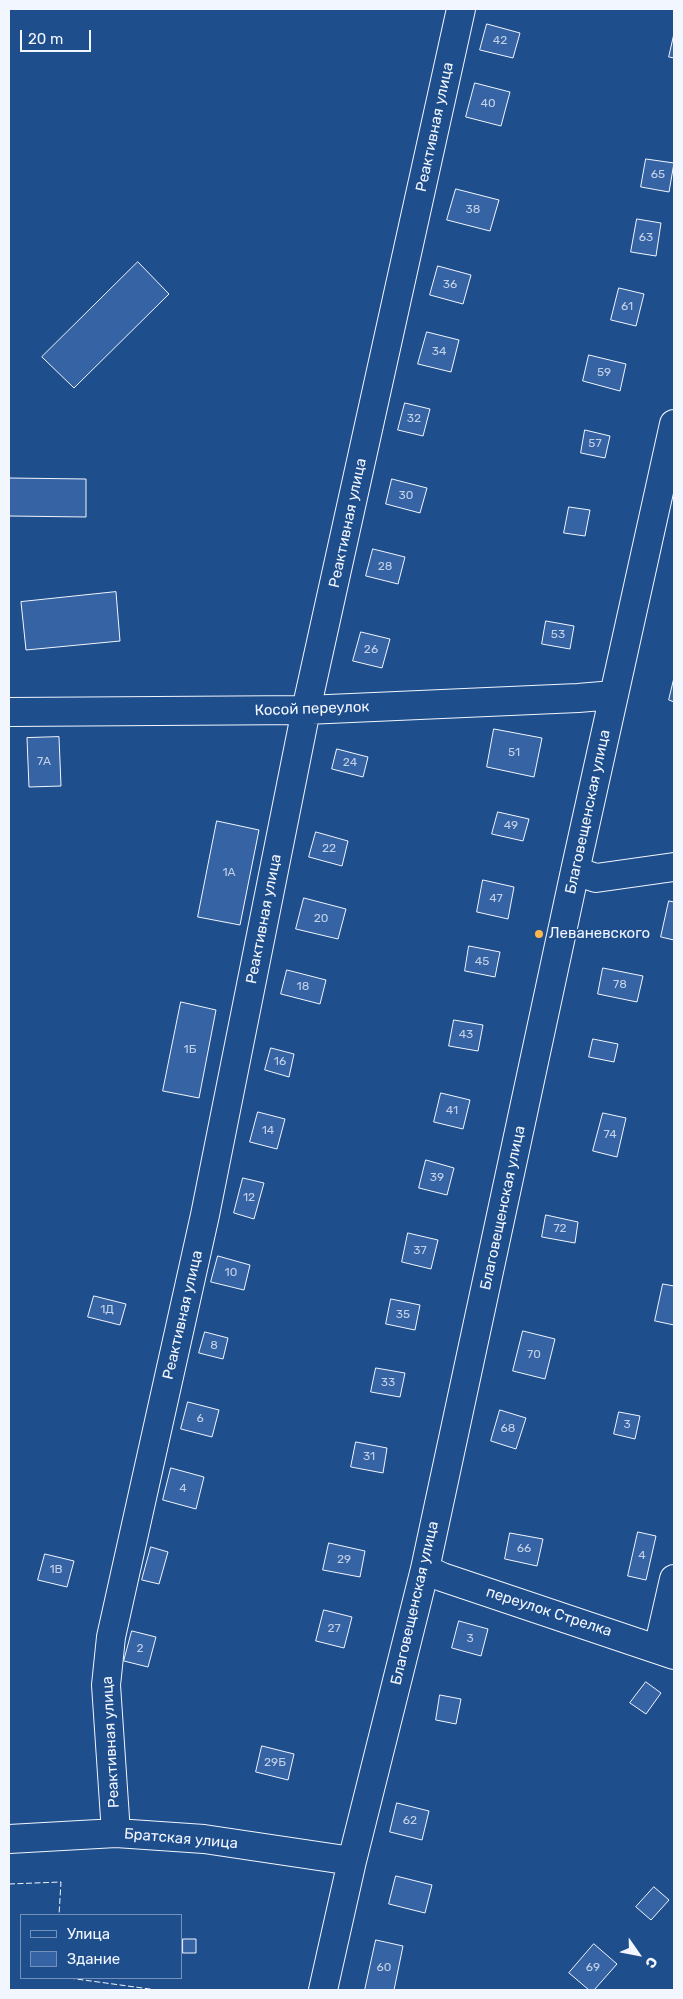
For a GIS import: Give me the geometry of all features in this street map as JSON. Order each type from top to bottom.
[{"type":"street","name":"Реактивная улица","points":[[116,1833],[106,1686],[111,1638],[205,1215],[306,710],[461,9]]},
{"type":"street","name":"Благовещенская улица","points":[[323,1990],[352,1862],[425,1569],[575,871],[674,424]]},
{"type":"street","name":"Косой переулок","points":[[9,712],[306,710],[614,695]]},
{"type":"street","points":[[575,871],[596,878],[674,867]]},
{"type":"street","name":"переулок Стрелка","points":[[425,1569],[442,1577],[666,1652]]},
{"type":"street","points":[[666,1652],[674,1579]]},
{"type":"street","name":"Братская улица","points":[[9,1839],[116,1833],[204,1839],[352,1862]]},
{"type":"building","points":[[487,24],[520,33],[513,58],[480,50]]},
{"type":"building","points":[[674,34],[674,58],[669,57]]},
{"type":"building","points":[[475,83],[510,92],[501,126],[466,117]]},
{"type":"building","points":[[646,159],[674,163],[669,192],[641,187]]},
{"type":"building","points":[[456,189],[499,200],[490,231],[447,220]]},
{"type":"building","points":[[637,219],[661,223],[656,256],[631,252]]},
{"type":"building","points":[[138,262],[169,294],[74,388],[42,357]]},
{"type":"building","points":[[438,266],[471,275],[463,304],[430,295]]},
{"type":"building","points":[[619,288],[644,294],[636,326],[611,320]]},
{"type":"building","points":[[427,332],[459,340],[451,372],[418,364]]},
{"type":"building","points":[[589,355],[626,364],[620,391],[583,381]]},
{"type":"building","points":[[405,403],[430,409],[423,436],[398,430]]},
{"type":"building","points":[[585,430],[610,436],[605,458],[581,453]]},
{"type":"building","points":[[9,478],[86,479],[86,517],[9,516]]},
{"type":"building","points":[[392,479],[427,488],[420,513],[386,504]]},
{"type":"building","points":[[569,507],[590,510],[585,536],[564,533]]},
{"type":"building","points":[[373,549],[405,557],[398,584],[366,576]]},
{"type":"building","points":[[116,592],[120,641],[26,650],[21,602]]},
{"type":"building","points":[[546,621],[574,626],[570,649],[542,644]]},
{"type":"building","points":[[361,632],[390,639],[382,668],[353,661]]},
{"type":"building","points":[[674,678],[674,702],[669,700]]},
{"type":"building","points":[[494,729],[542,738],[534,777],[487,767]]},
{"type":"building","points":[[59,737],[61,786],[29,787],[27,738]]},
{"type":"building","points":[[337,749],[368,757],[363,777],[332,769]]},
{"type":"building","points":[[498,812],[529,819],[523,841],[492,834]]},
{"type":"building","points":[[217,821],[259,830],[240,925],[198,917]]},
{"type":"building","points":[[316,832],[348,841],[342,866],[309,857]]},
{"type":"building","points":[[483,880],[514,887],[508,919],[477,912]]},
{"type":"building","points":[[304,898],[346,909],[338,939],[296,929]]},
{"type":"building","points":[[669,901],[674,902],[674,940],[661,937]]},
{"type":"building","points":[[469,946],[500,952],[495,977],[465,971]]},
{"type":"building","points":[[603,968],[643,976],[637,1002],[598,994]]},
{"type":"building","points":[[287,970],[326,980],[320,1004],[281,994]]},
{"type":"building","points":[[181,1002],[216,1010],[199,1098],[163,1091]]},
{"type":"building","points":[[454,1020],[483,1025],[478,1051],[449,1046]]},
{"type":"building","points":[[593,1039],[618,1044],[614,1062],[589,1057]]},
{"type":"building","points":[[271,1048],[294,1054],[289,1077],[265,1070]]},
{"type":"building","points":[[441,1093],[470,1100],[463,1129],[434,1122]]},
{"type":"building","points":[[258,1112],[285,1119],[277,1149],[250,1142]]},
{"type":"building","points":[[603,1113],[626,1118],[617,1157],[593,1151]]},
{"type":"building","points":[[426,1160],[454,1168],[447,1195],[419,1188]]},
{"type":"building","points":[[243,1178],[264,1183],[254,1219],[234,1213]]},
{"type":"building","points":[[546,1215],[578,1222],[575,1243],[542,1237]]},
{"type":"building","points":[[408,1233],[438,1240],[431,1269],[402,1262]]},
{"type":"building","points":[[218,1256],[250,1265],[244,1290],[211,1282]]},
{"type":"building","points":[[663,1284],[674,1286],[674,1325],[655,1321]]},
{"type":"building","points":[[94,1296],[126,1304],[120,1325],[88,1317]]},
{"type":"building","points":[[391,1299],[420,1305],[415,1330],[386,1324]]},
{"type":"building","points":[[523,1331],[555,1339],[545,1379],[513,1371]]},
{"type":"building","points":[[205,1332],[228,1338],[223,1359],[199,1353]]},
{"type":"building","points":[[376,1368],[405,1373],[400,1397],[371,1392]]},
{"type":"building","points":[[188,1402],[219,1410],[212,1437],[181,1429]]},
{"type":"building","points":[[500,1410],[526,1418],[516,1449],[491,1441]]},
{"type":"building","points":[[619,1412],[640,1416],[635,1439],[614,1434]]},
{"type":"building","points":[[356,1442],[387,1448],[383,1473],[351,1467]]},
{"type":"building","points":[[171,1468],[204,1477],[196,1509],[163,1500]]},
{"type":"building","points":[[638,1532],[656,1536],[646,1580],[628,1576]]},
{"type":"building","points":[[510,1533],[543,1539],[537,1566],[505,1559]]},
{"type":"building","points":[[329,1543],[365,1551],[360,1577],[323,1570]]},
{"type":"building","points":[[151,1547],[168,1552],[159,1584],[142,1580]]},
{"type":"building","points":[[45,1554],[74,1561],[67,1587],[38,1580]]},
{"type":"building","points":[[324,1610],[352,1617],[344,1648],[316,1641]]},
{"type":"building","points":[[459,1621],[488,1629],[481,1656],[452,1648]]},
{"type":"building","points":[[132,1631],[156,1637],[148,1667],[124,1661]]},
{"type":"building","points":[[646,1682],[661,1693],[646,1714],[630,1703]]},
{"type":"building","points":[[440,1695],[461,1699],[456,1724],[436,1720]]},
{"type":"building","points":[[262,1746],[294,1754],[288,1780],[256,1772]]},
{"type":"building","points":[[397,1803],[429,1811],[422,1840],[390,1832]]},
{"type":"building","points":[[396,1876],[432,1885],[425,1913],[389,1904]]},
{"type":"building","points":[[654,1887],[669,1900],[651,1920],[636,1907]]},
{"type":"building","points":[[183,1939],[196,1939],[196,1953],[183,1953]]},
{"type":"building","points":[[376,1940],[403,1946],[394,1990],[365,1990]]},
{"type":"building","points":[[594,1944],[617,1964],[594,1990],[589,1990],[569,1973]]},
{"type":"fence","points":[[9,1884],[61,1882],[59,1914]]},
{"type":"fence","points":[[76,1979],[157,1990]]},
{"type":"place","name":"Леваневского","points":[[539,934]]}]
